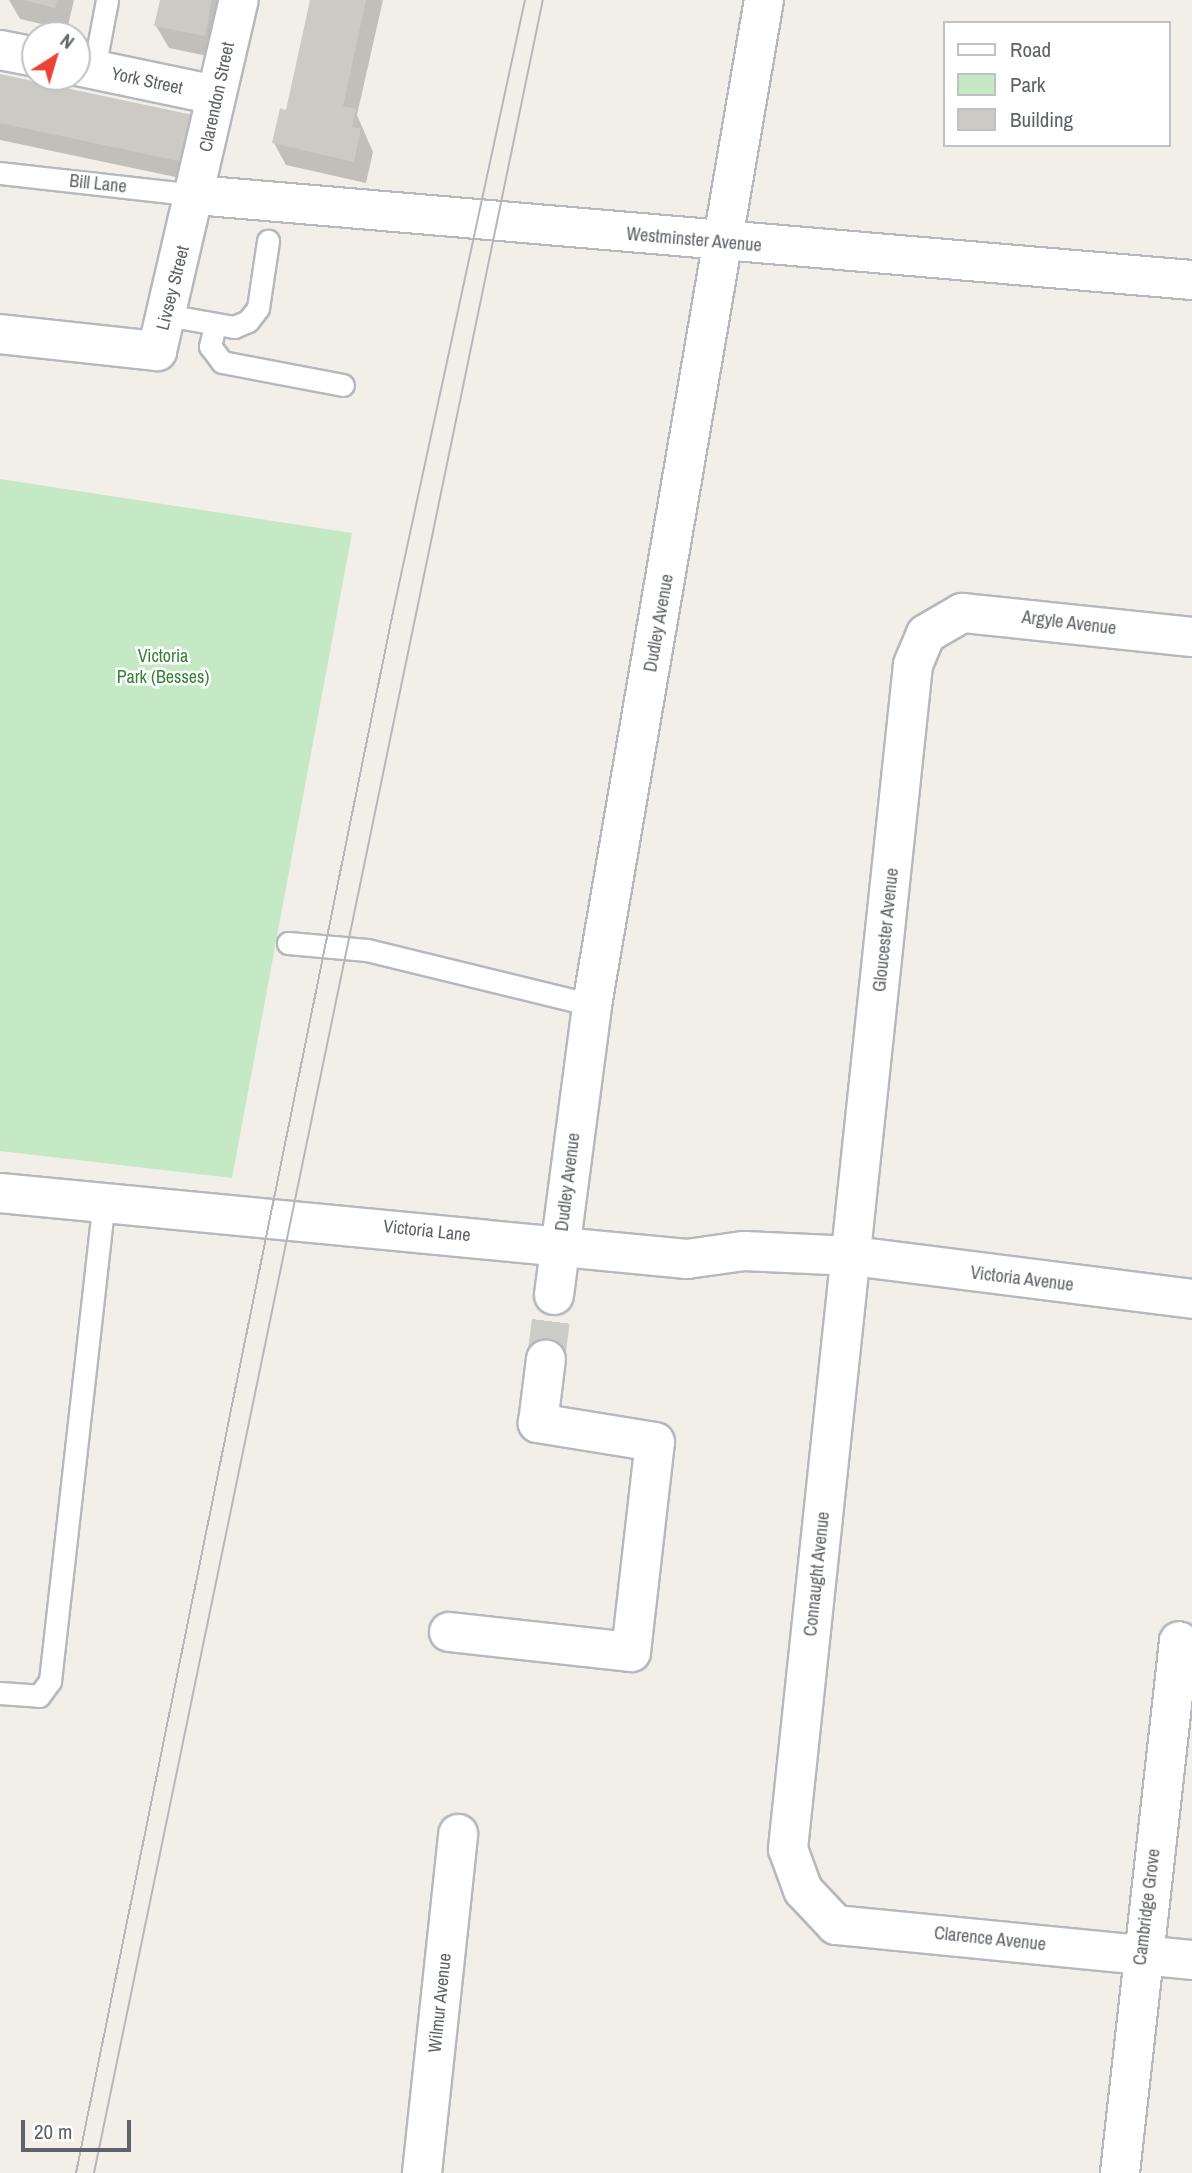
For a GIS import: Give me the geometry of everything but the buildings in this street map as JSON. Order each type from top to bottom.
[{"type":"street","name":"Clarendon Street","points":[[196,195],[239,0]]},
{"type":"street","name":"Dudley Avenue","points":[[554,1295],[592,1005],[726,243],[764,0]]},
{"type":"street","points":[[0,50],[21,54]]},
{"type":"street","name":"York Street","points":[[91,69],[216,95]]},
{"type":"street","name":"Westminster Avenue","points":[[196,195],[726,243],[1192,280]]},
{"type":"street","name":"Livsey Street","points":[[0,334],[162,333],[196,195]]},
{"type":"street","name":"Argyle Avenue","points":[[946,617],[981,612],[1192,637]]},
{"type":"street","name":"Gloucester Avenue","points":[[853,1256],[913,665],[926,634],[946,617]]},
{"type":"street","name":"Victoria Lane","points":[[0,1193],[687,1259],[744,1251],[853,1256]]},
{"type":"street","name":"Victoria Avenue","points":[[853,1256],[1192,1298]]},
{"type":"street","name":"Connaught Avenue","points":[[803,1890],[788,1849],[853,1256]]},
{"type":"street","points":[[449,1632],[631,1652],[655,1441],[538,1423],[546,1359]]},
{"type":"street","name":"Cambridge Grove","points":[[1120,2173],[1141,1954],[1179,1641]]},
{"type":"street","name":"Wilmur Avenue","points":[[422,2173],[458,1834]]},
{"type":"street","name":"Clarence Avenue","points":[[803,1890],[836,1925],[1192,1960]]},
{"type":"lane","points":[[91,49],[107,0]]},
{"type":"lane","name":"Bill Lane","points":[[0,173],[196,195]]},
{"type":"lane","points":[[162,333],[241,324],[256,312],[268,241]]},
{"type":"lane","points":[[215,325],[210,346],[222,362],[343,385]]},
{"type":"lane","points":[[288,943],[367,950],[592,1005]]},
{"type":"lane","points":[[0,1693],[39,1696],[50,1681],[104,1203]]},
{"type":"green space","name":"Victoria Park (Besses)","points":[[0,479],[352,533],[232,1178],[0,1151]]},
{"type":"tunnel","points":[[546,1359],[554,1295]]},
{"type":"tram line","points":[[76,2173],[393,612],[525,0]]},
{"type":"tram line","points":[[94,2173],[543,0]]}]
